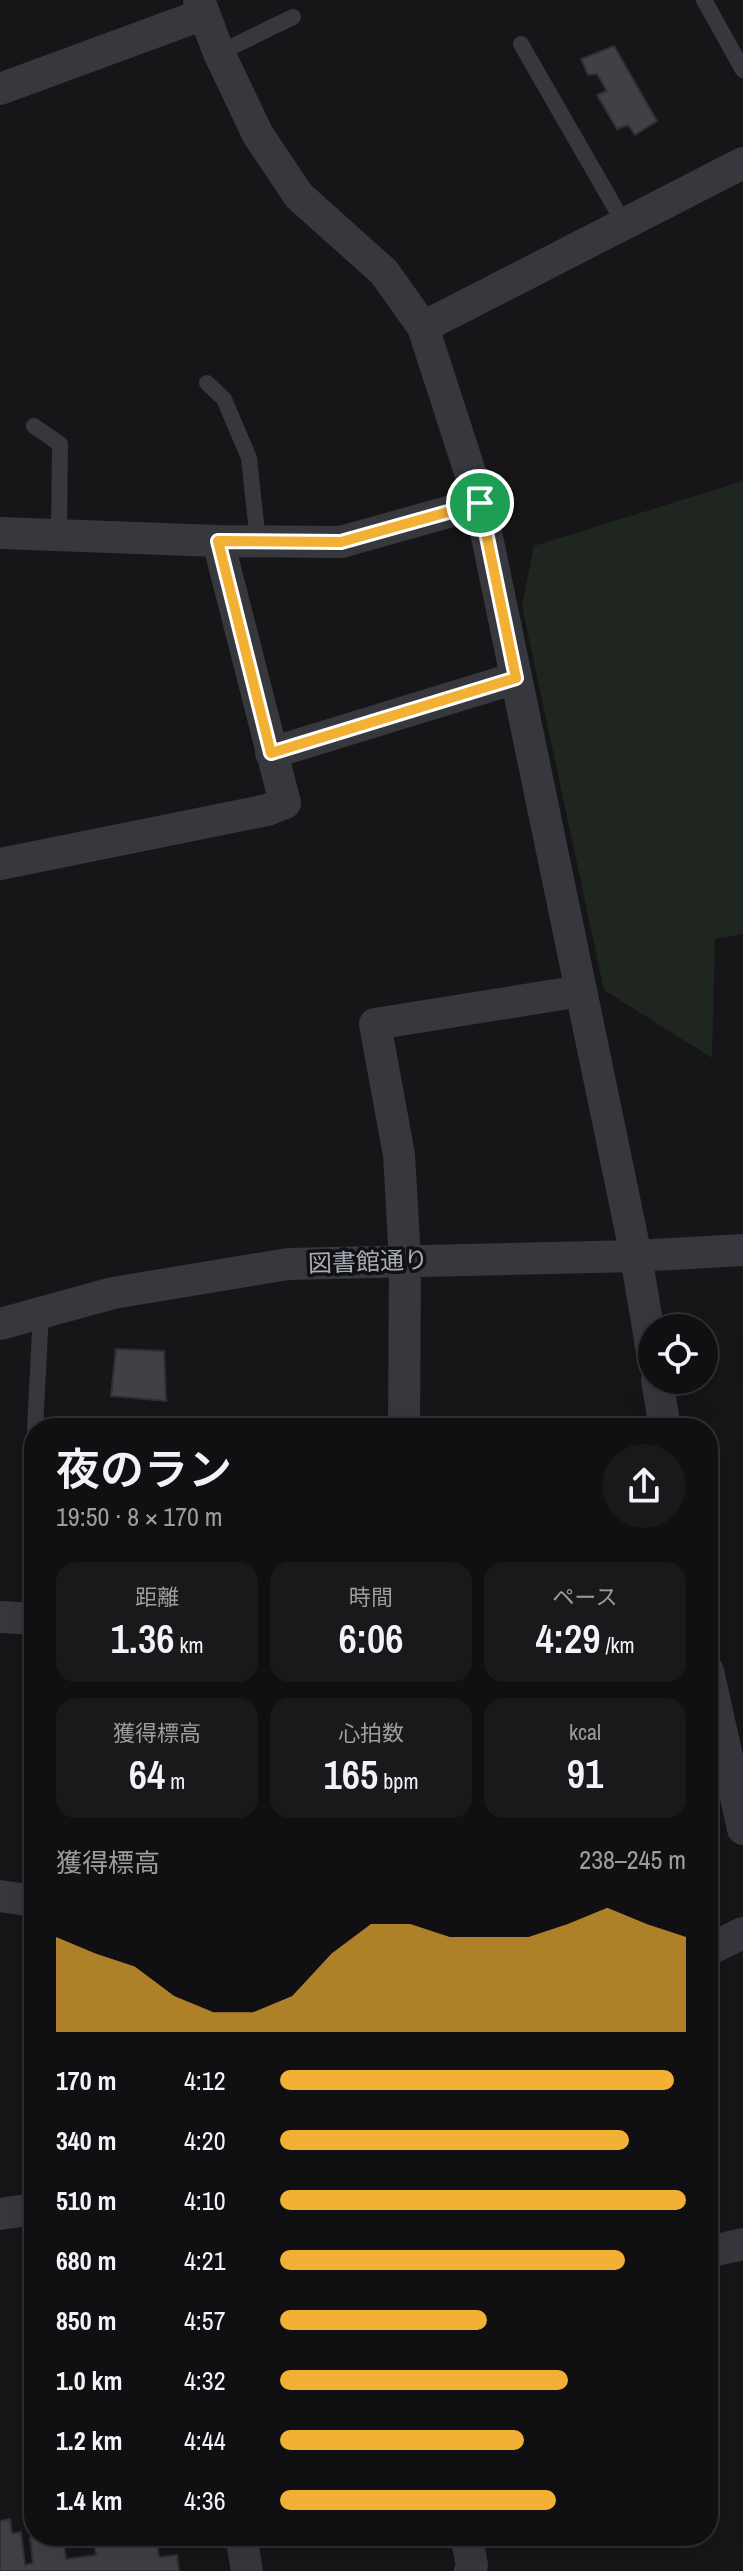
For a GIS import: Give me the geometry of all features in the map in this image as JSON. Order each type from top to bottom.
[{"type":"street","points":[[0,89],[201,7],[258,135],[299,196],[384,272],[423,327],[480,503],[646,1314]]},
{"type":"street","points":[[423,327],[743,163]]},
{"type":"street","points":[[0,533],[341,542],[480,503]]},
{"type":"street","points":[[0,864],[267,810],[285,803],[218,541]]},
{"type":"street","points":[[271,753],[516,678]]},
{"type":"street","points":[[404,1418],[405,1260],[399,1155],[375,1024],[581,991]]},
{"type":"street","name":"図書館通り","points":[[0,1324],[113,1293],[288,1264],[636,1256],[743,1250]]},
{"type":"street","points":[[659,1394],[663,1418]]},
{"type":"street","points":[[0,1617],[24,1618]]},
{"type":"street","points":[[718,1716],[743,1829]]},
{"type":"street","points":[[0,1896],[24,1900]]},
{"type":"street","points":[[718,1945],[743,1933]]},
{"type":"street","points":[[0,2214],[24,2209]]},
{"type":"street","points":[[718,2250],[743,2244]]},
{"type":"street","points":[[243,2546],[247,2571]]},
{"type":"street","points":[[468,2546],[472,2565],[470,2571]]},
{"type":"lane","points":[[704,0],[743,70]]},
{"type":"lane","points":[[219,53],[293,17]]},
{"type":"lane","points":[[521,44],[625,225]]},
{"type":"lane","points":[[207,383],[224,399],[249,458],[258,542]]},
{"type":"lane","points":[[34,426],[60,444],[59,535]]},
{"type":"lane","points":[[36,1418],[41,1313]]},
{"type":"shaded area","points":[[743,481],[743,934],[715,939],[712,1058],[604,990],[522,606],[534,546]]},
{"type":"building","points":[[614,46],[657,121],[635,135],[628,125],[617,129],[597,95],[607,91],[597,74],[588,75],[581,59]]},
{"type":"building","points":[[116,1349],[164,1351],[166,1401],[111,1396]]},
{"type":"building","points":[[10,2519],[12,2533],[21,2532],[25,2565],[33,2563],[31,2546],[64,2546],[66,2559],[96,2555],[95,2546],[157,2546],[159,2557],[177,2555],[179,2571],[0,2571],[0,2521]]},
{"type":"route","points":[[480,503],[516,678],[271,753],[218,541],[341,542],[480,503]]}]
